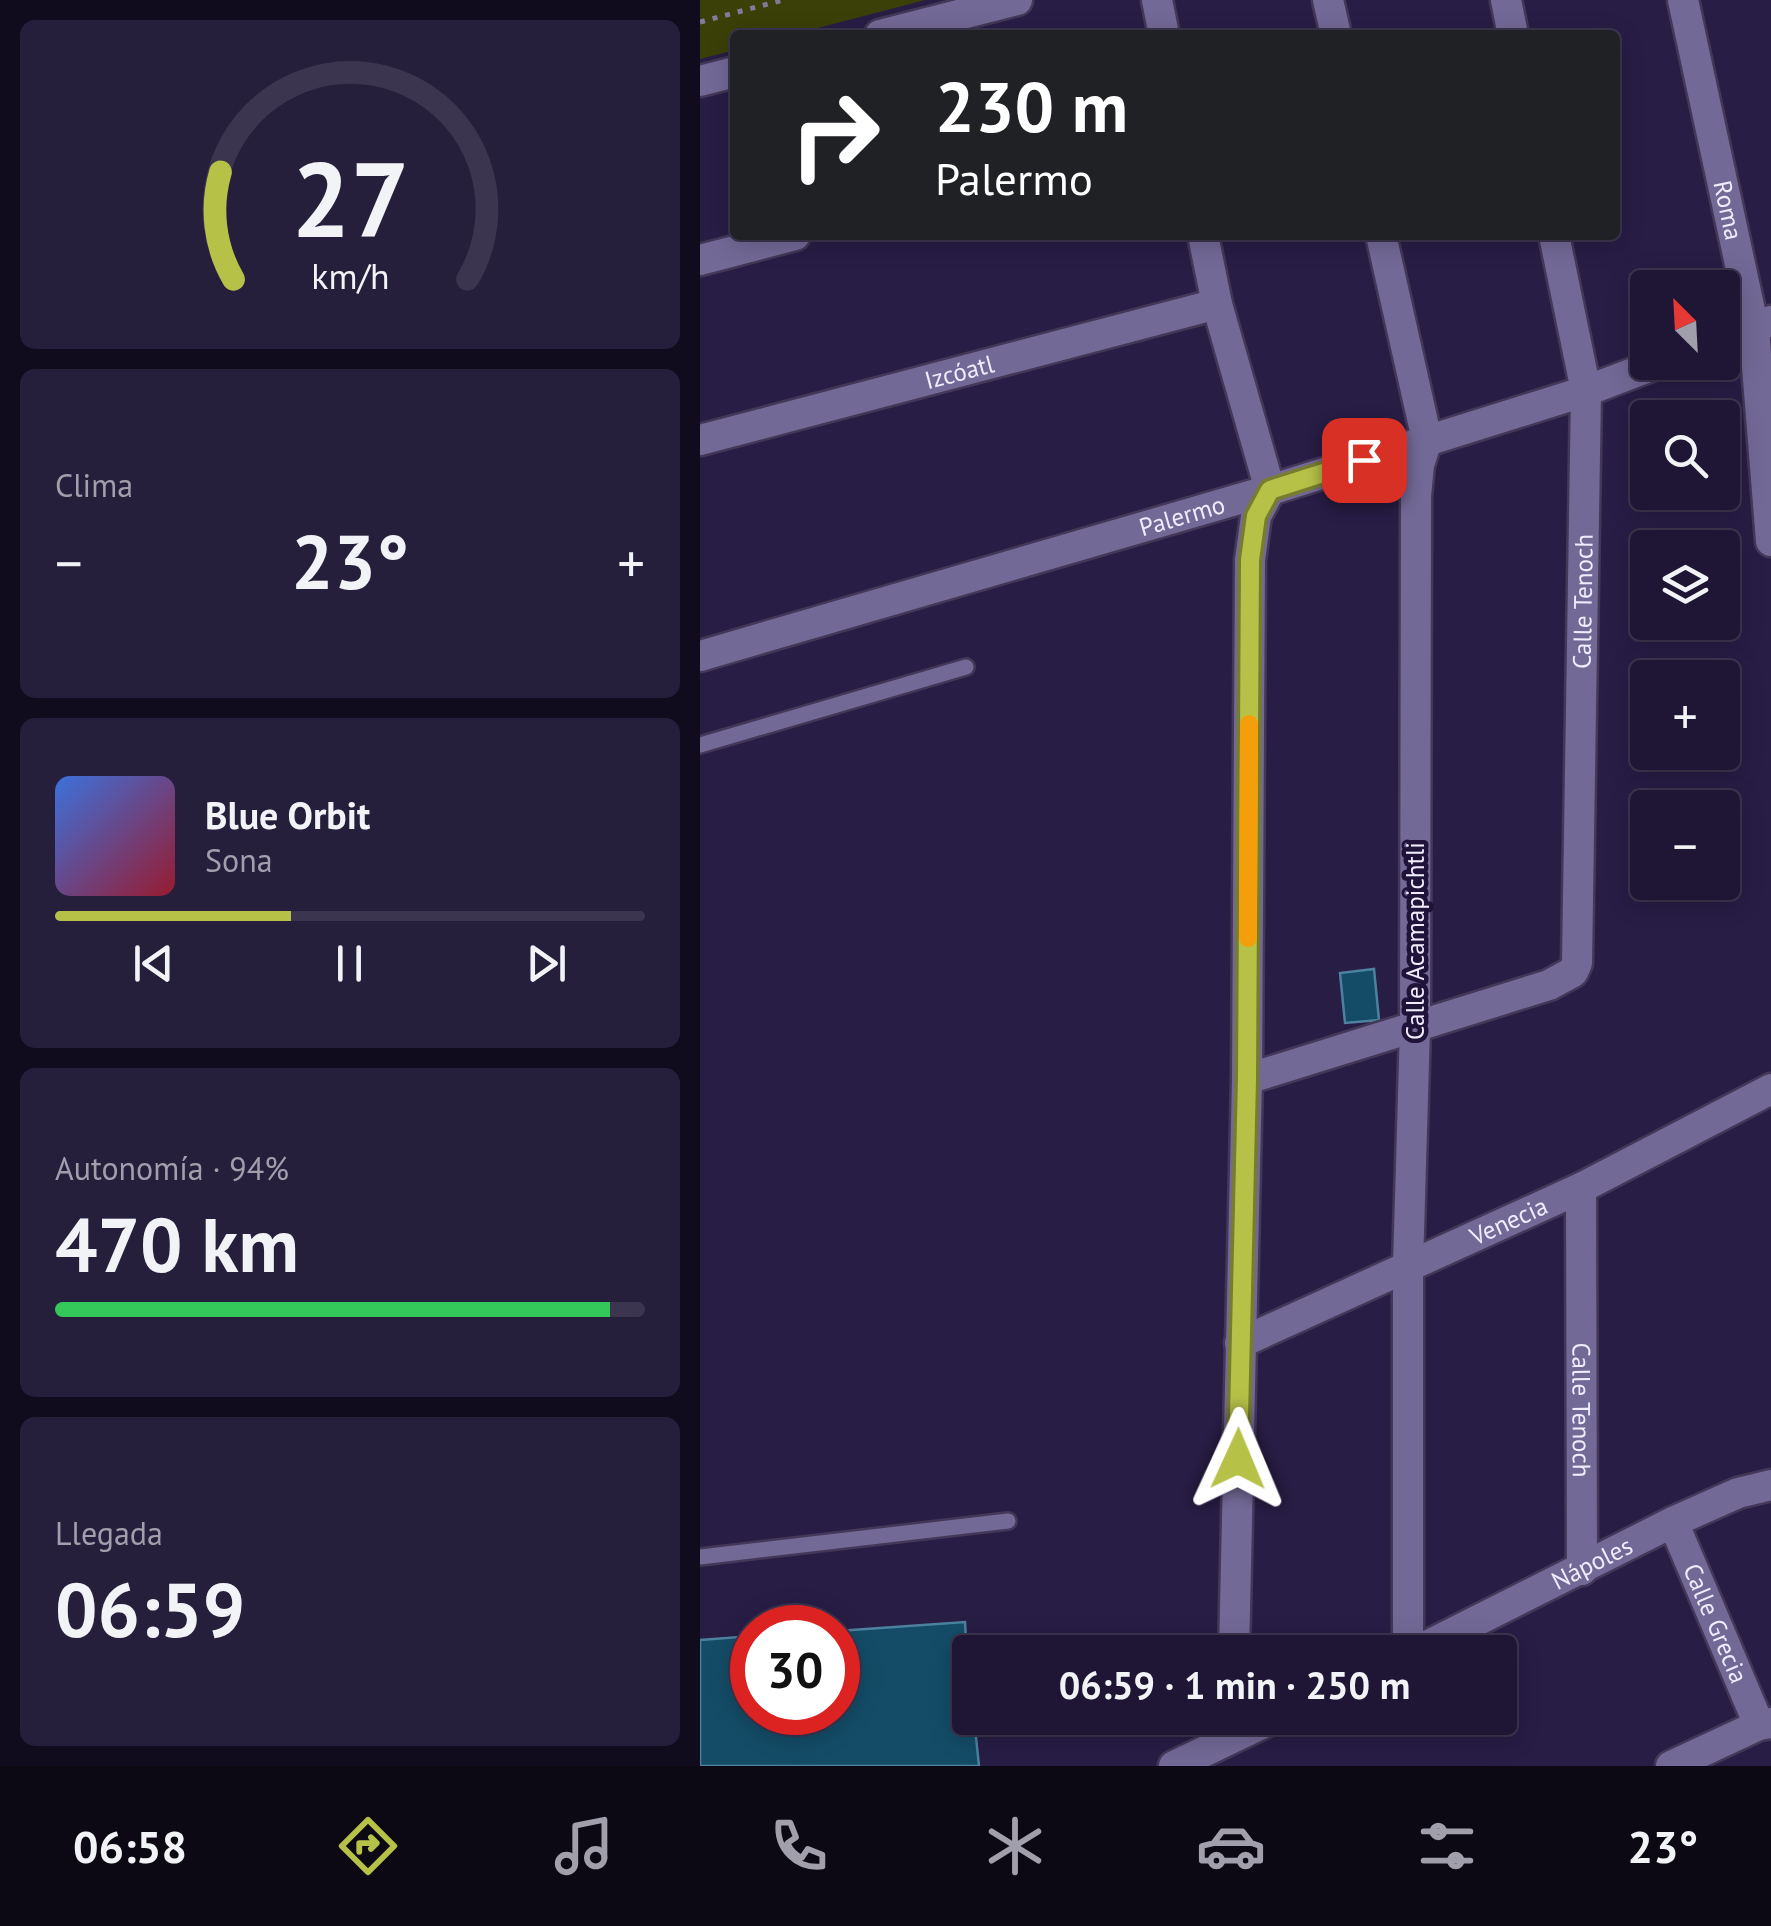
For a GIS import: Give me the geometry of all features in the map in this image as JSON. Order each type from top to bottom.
[{"type":"street","points":[[900,30],[1017,0]]},
{"type":"street","points":[[1157,0],[1163,30]]},
{"type":"street","points":[[1328,0],[1335,30]]},
{"type":"street","points":[[1506,0],[1512,30]]},
{"type":"street","name":"Roma","points":[[1683,0],[1762,325],[1771,541]]},
{"type":"street","points":[[700,81],[730,73]]},
{"type":"street","points":[[700,260],[776,240]]},
{"type":"street","points":[[1205,240],[1217,304],[1270,490],[1256,516],[1250,560],[1247,1079],[1234,1635]]},
{"type":"street","name":"Calle Acamapichtli","points":[[1382,240],[1427,440],[1419,465],[1416,496],[1415,1028],[1408,1266],[1412,1635]]},
{"type":"street","name":"Calle Tenoch","points":[[1415,1028],[1549,985],[1573,972],[1578,954],[1586,390],[1555,240]]},
{"type":"street","name":"Izcóatl","points":[[700,440],[1217,304]]},
{"type":"street","name":"Palermo","points":[[700,656],[1270,490],[1630,374]]},
{"type":"street","points":[[1247,1079],[1415,1028]]},
{"type":"street","name":"Venecia","points":[[1240,1343],[1581,1188],[1771,1090]]},
{"type":"street","name":"Calle Tenoch","points":[[1581,1188],[1582,1570]]},
{"type":"street","name":"Nápoles","points":[[1447,1635],[1672,1522],[1738,1494],[1771,1485]]},
{"type":"street","name":"Calle Grecia","points":[[1672,1522],[1765,1724]]},
{"type":"street","points":[[1671,1766],[1765,1724]]},
{"type":"street","points":[[1174,1766],[1220,1735]]},
{"type":"lane","points":[[700,745],[966,667]]},
{"type":"lane","points":[[700,1557],[1008,1521]]},
{"type":"path","points":[[700,22],[783,0]]},
{"type":"green space","points":[[700,0],[925,0],[810,30],[730,30],[730,51],[700,59]]},
{"type":"building","points":[[1374,969],[1379,1020],[1345,1023],[1340,973]]},
{"type":"building","points":[[965,1622],[966,1635],[952,1635],[952,1735],[976,1735],[979,1766],[700,1766],[700,1640],[730,1638],[730,1735],[860,1735],[860,1629]]},
{"type":"slow traffic","points":[[1248,938],[1249,724]]},
{"type":"route","points":[[1238,1459],[1247,1079],[1250,560],[1256,516],[1270,490],[1364,460]]}]
